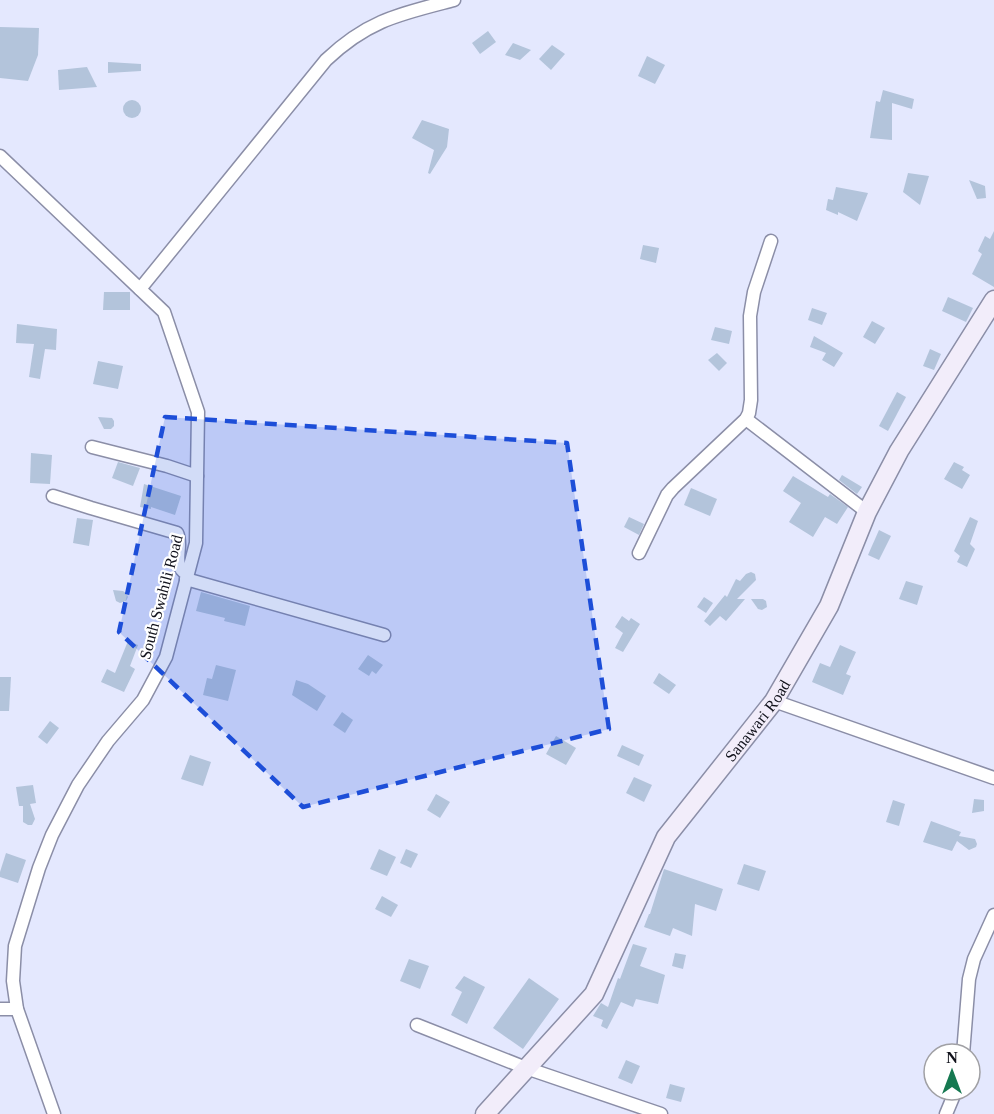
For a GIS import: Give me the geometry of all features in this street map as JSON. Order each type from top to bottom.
[{"type":"street","points":[[140,289],[326,60],[339,48],[378,22],[454,0]]},
{"type":"street","name":"South Swahili Road","points":[[0,156],[164,312],[198,412],[196,543],[166,657],[143,700],[108,741],[78,785],[52,835],[39,868],[15,946],[13,981],[18,1009],[54,1114]]},
{"type":"street","points":[[639,553],[667,495],[746,419],[749,413],[751,400],[750,316],[754,292],[771,241]]},
{"type":"street","name":"Sanawari Road","points":[[485,1114],[594,994],[666,837],[774,701],[829,606],[867,512],[905,442],[994,300]]},
{"type":"street","points":[[746,419],[867,512]]},
{"type":"street","points":[[92,447],[197,476]]},
{"type":"street","points":[[53,496],[177,533],[180,537],[178,566],[187,576],[384,635]]},
{"type":"street","points":[[774,701],[994,778]]},
{"type":"street","points":[[964,1042],[969,979],[974,959],[994,915]]},
{"type":"street","points":[[0,1009],[18,1009]]},
{"type":"street","points":[[417,1025],[526,1068],[661,1114]]},
{"type":"highlighted area","points":[[165,417],[567,443],[609,729],[303,807],[119,632]]},
{"type":"building","points":[[0,27],[39,28],[38,55],[28,81],[0,78]]},
{"type":"building","points":[[488,31],[496,42],[480,54],[472,43]]},
{"type":"building","points":[[513,43],[531,50],[520,60],[505,55]]},
{"type":"building","points":[[552,45],[565,54],[551,70],[539,59]]},
{"type":"building","points":[[647,56],[665,65],[655,84],[638,76]]},
{"type":"building","points":[[108,62],[141,64],[141,71],[108,73]]},
{"type":"building","points":[[87,67],[97,87],[59,90],[58,70]]},
{"type":"building","points":[[883,90],[914,99],[912,109],[892,103],[892,140],[870,138],[876,101],[880,102]]},
{"type":"building","points":[[132,100],[138,103],[141,109],[138,115],[132,118],[126,115],[123,109],[126,103]]},
{"type":"building","points":[[422,120],[449,129],[447,147],[430,174],[428,173],[434,150],[412,138]]},
{"type":"building","points":[[908,173],[929,176],[920,205],[903,192]]},
{"type":"building","points":[[969,180],[985,186],[986,198],[977,199]]},
{"type":"building","points":[[836,187],[868,193],[857,221],[838,212],[838,215],[826,210],[828,199],[833,200]]},
{"type":"building","points":[[994,231],[994,287],[972,274],[982,254],[978,251],[985,236],[990,239]]},
{"type":"building","points":[[643,245],[659,248],[656,263],[640,259]]},
{"type":"building","points":[[104,292],[130,292],[130,310],[103,310]]},
{"type":"building","points":[[948,297],[973,308],[966,322],[942,311]]},
{"type":"building","points":[[812,308],[827,313],[822,325],[808,320]]},
{"type":"building","points":[[872,321],[885,328],[875,344],[863,337]]},
{"type":"building","points":[[17,324],[57,329],[56,350],[45,349],[40,379],[29,377],[34,344],[16,343]]},
{"type":"building","points":[[715,327],[732,331],[729,344],[711,340]]},
{"type":"building","points":[[814,336],[843,353],[834,367],[822,360],[826,353],[810,347]]},
{"type":"building","points":[[930,349],[941,354],[934,370],[923,366]]},
{"type":"building","points":[[717,353],[727,363],[719,371],[708,360]]},
{"type":"building","points":[[98,361],[123,366],[118,389],[93,384]]},
{"type":"building","points":[[897,392],[906,397],[888,431],[879,426]]},
{"type":"building","points":[[98,417],[112,418],[114,426],[111,429],[104,429]]},
{"type":"building","points":[[31,453],[52,455],[50,484],[30,483]]},
{"type":"building","points":[[118,462],[140,468],[133,486],[112,478]]},
{"type":"building","points":[[954,462],[964,467],[962,470],[970,475],[962,489],[944,479]]},
{"type":"building","points":[[842,475],[862,487],[857,494],[839,480]]},
{"type":"building","points":[[793,476],[828,497],[830,494],[848,507],[837,524],[825,517],[813,537],[789,522],[801,503],[783,491]]},
{"type":"building","points":[[144,484],[181,496],[175,515],[151,507],[151,509],[140,507]]},
{"type":"building","points":[[691,488],[717,499],[710,516],[684,505]]},
{"type":"building","points":[[629,517],[644,524],[639,535],[624,527]]},
{"type":"building","points":[[970,517],[978,521],[970,544],[975,549],[967,567],[957,562],[960,556],[954,551]]},
{"type":"building","points":[[77,518],[93,520],[89,546],[73,543]]},
{"type":"building","points":[[879,530],[891,536],[879,560],[868,555]]},
{"type":"building","points":[[751,572],[755,574],[756,580],[737,599],[745,599],[726,621],[720,616],[710,626],[704,621],[725,595],[727,597],[736,579],[740,581]]},
{"type":"building","points":[[906,581],[923,586],[917,605],[899,599]]},
{"type":"building","points":[[113,590],[126,593],[128,597],[126,601],[120,603],[116,601]]},
{"type":"building","points":[[201,592],[250,606],[245,626],[196,611]]},
{"type":"building","points":[[704,597],[713,603],[706,613],[697,607]]},
{"type":"building","points":[[751,599],[763,599],[767,607],[762,610],[758,609]]},
{"type":"building","points":[[622,616],[629,621],[631,618],[640,624],[623,652],[615,648],[623,633],[615,627]]},
{"type":"building","points":[[128,641],[138,645],[130,666],[135,669],[124,692],[101,682],[107,669],[115,673]]},
{"type":"building","points":[[840,645],[856,652],[846,674],[851,676],[843,695],[812,682],[820,663],[830,667]]},
{"type":"building","points":[[368,655],[383,665],[376,674],[372,671],[369,676],[358,669]]},
{"type":"building","points":[[216,665],[236,670],[228,701],[203,695],[207,678],[212,679]]},
{"type":"building","points":[[659,673],[676,685],[669,694],[653,683]]},
{"type":"building","points":[[0,677],[11,677],[9,711],[0,711]]},
{"type":"building","points":[[296,680],[308,684],[326,696],[317,711],[292,695]]},
{"type":"building","points":[[342,712],[353,720],[345,733],[333,725]]},
{"type":"building","points":[[50,721],[59,728],[47,744],[38,737]]},
{"type":"building","points":[[556,736],[576,748],[566,765],[546,754]]},
{"type":"building","points":[[622,745],[644,755],[639,766],[617,756]]},
{"type":"building","points":[[190,755],[211,762],[203,786],[181,779]]},
{"type":"building","points":[[634,777],[652,785],[644,802],[626,793]]},
{"type":"building","points":[[33,785],[36,803],[30,804],[35,819],[32,825],[28,825],[23,822],[23,806],[19,806],[16,787]]},
{"type":"building","points":[[436,794],[450,802],[440,818],[427,810]]},
{"type":"building","points":[[974,799],[984,800],[984,811],[972,813]]},
{"type":"building","points":[[893,800],[905,804],[899,826],[886,822]]},
{"type":"building","points":[[931,821],[961,832],[959,836],[975,839],[976,847],[969,850],[957,841],[952,851],[923,842]]},
{"type":"building","points":[[379,849],[396,857],[387,876],[370,869]]},
{"type":"building","points":[[406,849],[418,854],[411,868],[400,863]]},
{"type":"building","points":[[6,853],[26,860],[18,883],[0,877]]},
{"type":"building","points":[[744,864],[766,871],[759,891],[737,884]]},
{"type":"building","points":[[664,869],[723,889],[716,911],[695,904],[692,936],[673,928],[670,936],[644,927]]},
{"type":"building","points":[[382,896],[398,905],[391,917],[375,909]]},
{"type":"building","points":[[633,944],[647,948],[640,966],[665,975],[658,1004],[636,999],[633,1007],[621,1002],[607,1029],[601,1026],[603,1020],[593,1016],[601,1003],[608,1007]]},
{"type":"building","points":[[675,953],[686,955],[683,969],[672,966]]},
{"type":"building","points":[[409,959],[429,966],[420,989],[400,981]]},
{"type":"building","points":[[464,976],[485,987],[467,1024],[451,1015],[462,992],[455,988]]},
{"type":"building","points":[[529,978],[559,999],[523,1049],[493,1028]]},
{"type":"building","points":[[626,1060],[640,1066],[632,1084],[618,1078]]},
{"type":"building","points":[[670,1084],[685,1088],[681,1102],[666,1098]]}]
